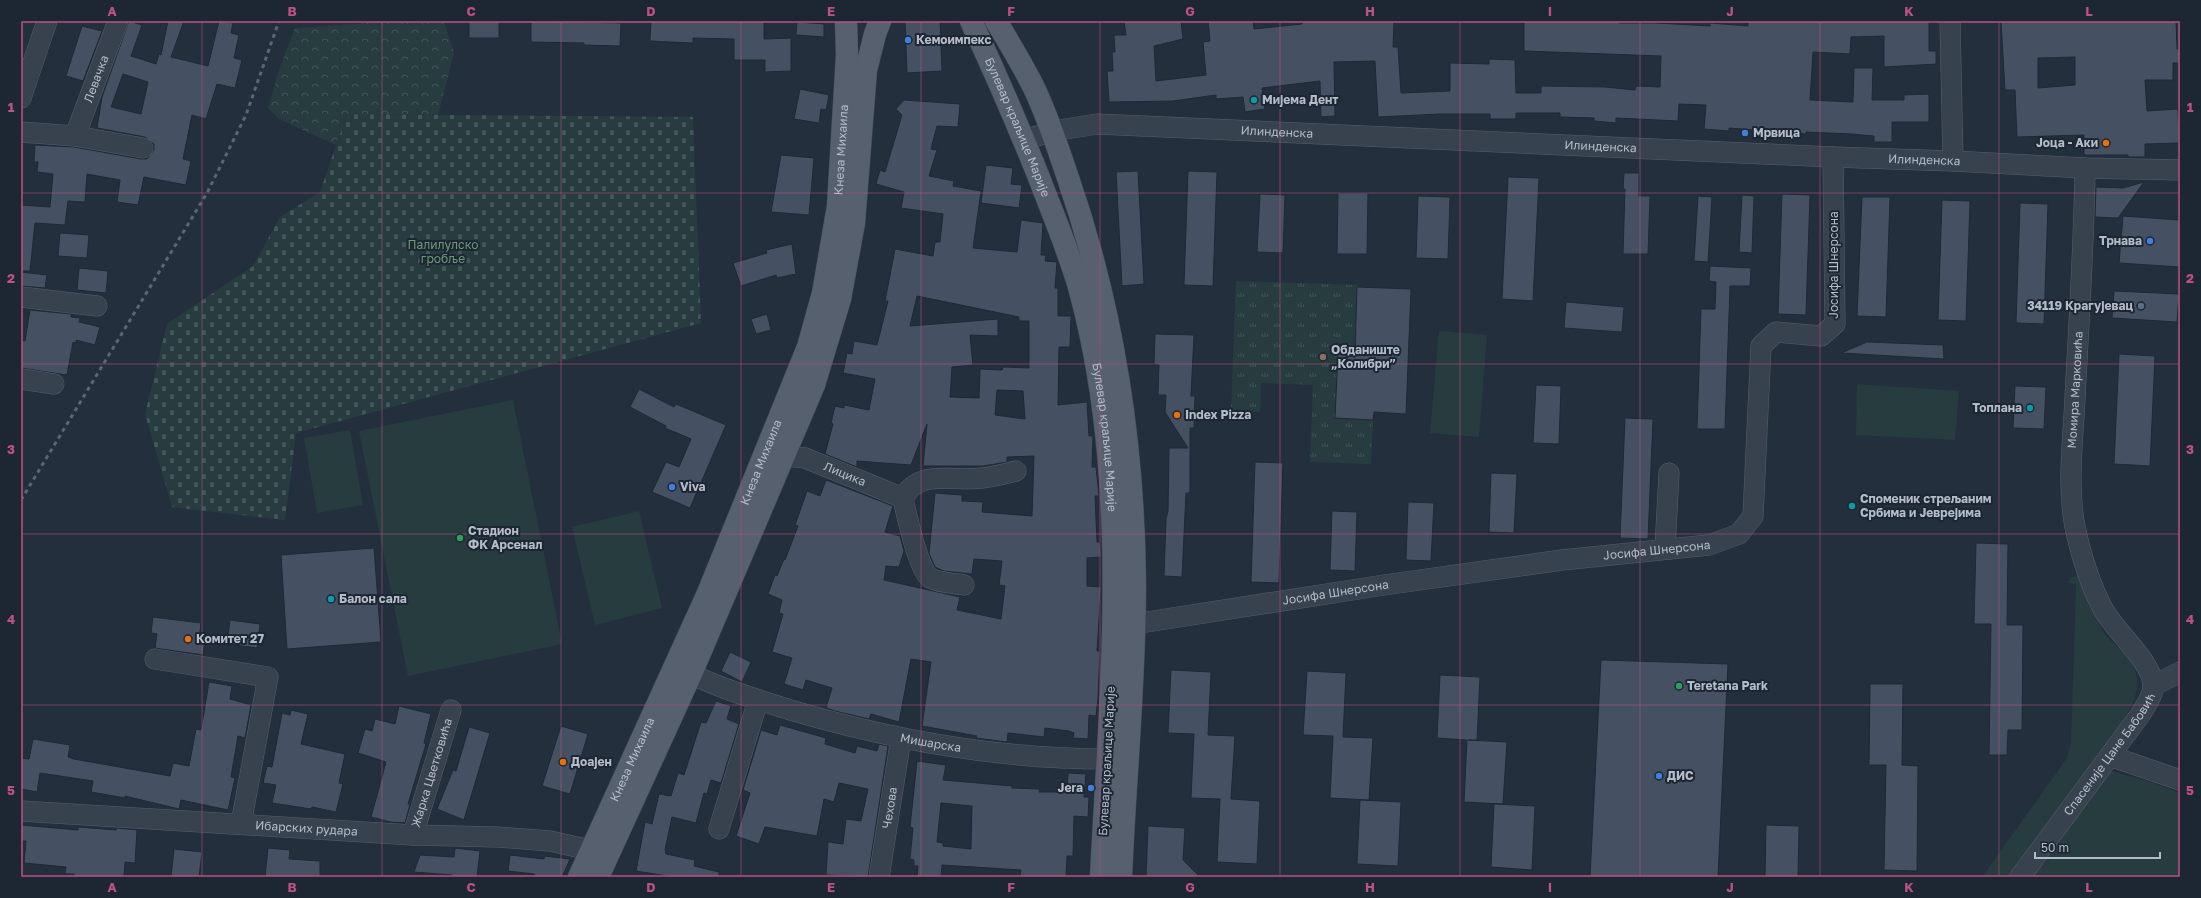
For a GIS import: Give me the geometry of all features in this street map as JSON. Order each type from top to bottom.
[{"type":"main road","name":"Кнеза Михаила","points":[[579,877],[590,850],[664,693],[708,593],[764,459],[808,347],[823,293],[838,206],[847,62],[846,21]]},
{"type":"main road","points":[[849,21],[860,35],[860,56],[866,70]]},
{"type":"main road","points":[[866,70],[875,34],[880,21]]},
{"type":"main road","name":"Булевар краљице Марије","points":[[970,21],[1024,140],[1058,224],[1079,287],[1095,358],[1104,415],[1113,559],[1113,648],[1101,877]]},
{"type":"main road","name":"Булевар краљице Марије","points":[[996,21],[1033,86],[1053,131],[1088,237],[1114,346],[1131,477],[1134,624],[1121,877]]},
{"type":"main road","name":"Кнеза Михаила","points":[[598,877],[691,674],[814,385],[839,304],[854,223],[866,70]]},
{"type":"street","points":[[21,98],[47,21]]},
{"type":"street","name":"Левачка","points":[[75,136],[118,21]]},
{"type":"street","points":[[1950,21],[1953,161]]},
{"type":"street","name":"Илинденска","points":[[1024,140],[1053,131],[1097,124],[2085,168],[2180,170]]},
{"type":"street","points":[[21,132],[75,136],[143,148]]},
{"type":"street","name":"Јосифа Шнерсона","points":[[1134,624],[1384,585],[1562,560],[1709,545],[1739,534],[1753,516],[1761,346],[1776,332],[1821,336],[1835,324],[1833,157]]},
{"type":"street","name":"Момира Марковића","points":[[2085,168],[2072,466],[2073,518],[2083,563],[2102,608]]},
{"type":"street","points":[[21,297],[97,306]]},
{"type":"street","points":[[21,379],[54,384]]},
{"type":"street","name":"Лицика","points":[[785,456],[805,458],[903,498]]},
{"type":"street","points":[[964,585],[933,579],[925,574],[909,527],[903,498],[907,490],[921,481],[934,478],[982,478],[1016,471]]},
{"type":"street","points":[[1665,549],[1669,473]]},
{"type":"street","name":"Спасеније Цане Бабовић","points":[[2020,877],[2140,715],[2149,699],[2153,686],[2151,675],[2141,660],[2114,627],[2102,608]]},
{"type":"street","points":[[155,659],[268,677],[241,824]]},
{"type":"street","points":[[2153,686],[2180,672]]},
{"type":"street","name":"Мишарска","points":[[691,674],[758,700],[837,723],[901,738],[948,747],[1108,759]]},
{"type":"street","points":[[719,830],[758,700]]},
{"type":"street","name":"Жарка Цветковића","points":[[413,835],[451,710]]},
{"type":"street","name":"Чехова","points":[[879,877],[901,738]]},
{"type":"street","points":[[2110,756],[2180,780]]},
{"type":"street","name":"Ибарских рудара","points":[[21,811],[413,835],[497,837],[550,841],[590,850]]},
{"type":"green space","points":[[398,21],[444,21],[454,53],[438,115],[347,114],[336,145],[279,119],[268,108],[280,67],[295,28]]},
{"type":"green space","name":"Палилулско гробље","points":[[347,114],[693,117],[701,323],[296,433],[285,520],[172,507],[145,414],[167,324],[253,266],[280,217],[320,192]]},
{"type":"green space","name":"Обданиште „Колибри”","points":[[1236,281],[1358,285],[1355,353],[1338,352],[1335,418],[1373,420],[1371,464],[1310,462],[1313,385],[1261,383],[1260,412],[1231,411]]},
{"type":"green space","points":[[1439,331],[1487,335],[1479,437],[1430,433]]},
{"type":"green space","points":[[1857,384],[1959,391],[1955,440],[1856,435]]},
{"type":"green space","name":"Стадион ФК Арсенал","points":[[513,400],[562,644],[408,676],[359,431]]},
{"type":"green space","points":[[350,430],[363,505],[317,513],[304,438]]},
{"type":"green space","points":[[639,511],[662,608],[595,625],[572,527]]},
{"type":"green space","points":[[2077,576],[2083,578],[2095,613],[2104,633],[2126,655],[2136,672],[2137,689],[2135,697],[2122,722],[2009,877],[1982,877],[2067,758],[2071,743],[2076,587],[2076,584],[2068,583],[2071,578]]},
{"type":"green space","points":[[2110,771],[2151,782],[2180,793],[2180,877],[2032,877]]},
{"type":"building","points":[[129,21],[142,25],[131,56],[156,64],[159,54],[161,55],[168,21],[184,21],[171,57],[208,66],[219,21],[233,23],[231,33],[239,35],[234,58],[242,60],[235,88],[217,84],[206,119],[192,115],[183,159],[191,161],[186,185],[144,177],[138,205],[117,202],[120,180],[87,174],[85,202],[68,201],[65,225],[35,223],[30,271],[21,271],[21,205],[50,207],[53,174],[37,172],[38,162],[34,162],[35,145],[74,147],[141,159],[147,159],[154,150],[154,144],[145,137],[97,128],[102,97]],"holes":[[[123,74],[148,82],[141,114],[111,107]]]},
{"type":"building","points":[[469,21],[499,21],[499,38],[469,38]]},
{"type":"building","points":[[531,21],[621,23],[620,46],[584,45],[584,43],[531,42]]},
{"type":"building","points":[[651,21],[764,21],[764,39],[791,38],[791,71],[765,72],[765,60],[734,60],[734,39],[693,38],[693,43],[650,41]]},
{"type":"building","points":[[905,21],[940,21],[942,71],[907,73]]},
{"type":"building","points":[[1124,21],[1181,21],[1183,39],[1154,46],[1156,81],[1206,75],[1203,42],[1210,41],[1208,21],[1253,21],[1254,29],[1302,24],[1302,21],[1394,21],[1393,47],[1398,47],[1401,93],[1450,91],[1450,63],[1489,64],[1489,59],[1515,60],[1516,93],[1541,93],[1541,86],[1605,87],[1635,90],[1636,86],[1660,87],[1661,56],[1524,51],[1524,21],[1619,21],[1619,23],[1656,23],[1710,26],[1710,23],[1748,26],[1748,21],[1929,21],[1929,51],[1936,51],[1936,64],[1884,67],[1884,36],[1851,37],[1850,54],[1813,52],[1810,100],[1853,102],[1854,68],[1873,68],[1872,100],[1904,100],[1904,95],[1929,94],[1929,122],[1892,122],[1892,142],[1874,142],[1874,136],[1851,134],[1806,132],[1806,134],[1729,128],[1729,131],[1704,129],[1706,105],[1679,104],[1678,121],[1616,118],[1616,123],[1594,121],[1594,118],[1560,117],[1560,113],[1516,113],[1516,119],[1490,119],[1490,114],[1439,114],[1378,117],[1375,61],[1334,62],[1335,116],[1321,117],[1320,81],[1262,88],[1265,109],[1245,112],[1243,97],[1216,99],[1216,95],[1173,101],[1109,102],[1107,71],[1113,71],[1112,52],[1115,52],[1114,35],[1126,35]]},
{"type":"building","points":[[2001,21],[2176,21],[2177,49],[2180,50],[2180,63],[2173,63],[2173,80],[2145,80],[2147,111],[2178,109],[2179,143],[2145,144],[2145,157],[2128,157],[2128,155],[2084,155],[2084,135],[2017,137],[2015,90],[2005,90]],"holes":[[[2075,57],[2075,85],[2038,88],[2038,58]]]},
{"type":"building","points":[[797,22],[824,24],[824,37],[796,35]]},
{"type":"building","points":[[82,26],[102,31],[83,81],[66,76]]},
{"type":"building","points":[[800,89],[829,95],[826,110],[821,109],[819,123],[794,119]]},
{"type":"building","points":[[904,100],[960,104],[958,127],[937,126],[931,149],[937,150],[929,176],[954,181],[953,186],[981,191],[973,248],[1017,252],[1021,220],[1043,223],[1041,255],[1046,255],[1045,261],[1057,262],[1055,288],[1058,288],[1058,316],[1071,316],[1070,347],[1059,347],[1058,405],[1087,402],[1089,436],[1093,436],[1092,467],[1096,467],[1099,496],[1095,496],[1097,542],[1100,542],[1101,557],[1087,558],[1087,586],[1101,587],[1097,651],[1100,651],[1098,698],[1096,716],[1089,715],[1088,739],[1073,738],[1074,733],[1069,731],[1045,728],[1044,737],[1008,733],[1007,742],[976,738],[977,736],[922,726],[931,662],[911,659],[899,722],[871,714],[869,719],[835,711],[826,708],[832,688],[806,680],[803,690],[784,684],[792,658],[772,652],[783,614],[779,613],[782,600],[768,594],[775,575],[777,576],[784,559],[785,560],[798,526],[795,525],[807,491],[820,496],[826,480],[893,506],[885,532],[900,536],[904,551],[899,567],[886,566],[884,580],[960,597],[957,610],[1001,619],[1005,586],[999,585],[1002,561],[974,559],[972,574],[944,571],[935,567],[929,553],[935,493],[962,495],[962,501],[983,502],[982,512],[1032,516],[1034,456],[1007,457],[1007,462],[983,466],[923,466],[927,424],[911,465],[857,461],[857,467],[825,454],[833,424],[831,423],[835,406],[844,408],[844,405],[869,410],[875,379],[843,373],[847,353],[852,354],[854,341],[877,345],[888,301],[885,301],[895,249],[933,256],[935,242],[940,242],[943,214],[901,208],[904,192],[876,184],[880,170],[885,172],[902,115],[896,109]],"holes":[[[917,296],[1019,317],[1019,321],[1029,321],[1029,368],[1003,367],[1002,370],[980,369],[979,398],[950,397],[952,367],[973,365],[970,335],[998,336],[998,319],[910,326]],[[997,390],[1023,391],[1025,419],[995,415]]]},
{"type":"building","points":[[781,155],[814,158],[809,215],[771,212]]},
{"type":"building","points":[[986,165],[1013,168],[1011,184],[1022,185],[1019,208],[981,203]]},
{"type":"building","points":[[1138,171],[1144,284],[1122,286],[1116,172]]},
{"type":"building","points":[[1188,171],[1217,172],[1213,286],[1184,285]]},
{"type":"building","points":[[1624,173],[1639,173],[1639,196],[1650,196],[1648,254],[1623,254]]},
{"type":"building","points":[[1508,177],[1539,178],[1533,301],[1502,299]]},
{"type":"building","points":[[2144,182],[2118,218],[2095,217],[2096,187],[2123,188]]},
{"type":"building","points":[[1338,193],[1368,193],[1367,254],[1337,254]]},
{"type":"building","points":[[1260,194],[1285,195],[1283,253],[1257,252]]},
{"type":"building","points":[[1782,194],[1810,195],[1806,315],[1778,314]]},
{"type":"building","points":[[1742,195],[1754,196],[1752,253],[1739,252]]},
{"type":"building","points":[[1418,196],[1450,197],[1448,259],[1416,258]]},
{"type":"building","points":[[1698,196],[1712,197],[1708,262],[1694,261]]},
{"type":"building","points":[[1862,197],[1890,197],[1886,317],[1857,316]]},
{"type":"building","points":[[1942,200],[1970,201],[1966,321],[1938,320]]},
{"type":"building","points":[[2020,203],[2048,204],[2044,324],[2016,323]]},
{"type":"building","name":"Трнава","points":[[2123,216],[2180,220],[2180,267],[2119,263]]},
{"type":"building","points":[[60,233],[89,235],[87,258],[58,256]]},
{"type":"building","points":[[792,244],[796,274],[777,278],[776,275],[741,286],[733,263],[767,253],[766,250]]},
{"type":"building","points":[[1710,266],[1751,268],[1750,286],[1730,286],[1725,429],[1697,429],[1701,309],[1715,309],[1716,282],[1709,281]]},
{"type":"building","points":[[79,268],[108,271],[106,293],[77,290]]},
{"type":"building","points":[[21,272],[47,275],[45,288],[21,286]]},
{"type":"building","points":[[1357,287],[1411,289],[1406,414],[1374,412],[1373,420],[1335,418],[1338,352],[1355,353]]},
{"type":"building","points":[[2114,291],[2179,294],[2177,322],[2112,318]]},
{"type":"building","points":[[1566,302],[1624,307],[1622,332],[1564,328]]},
{"type":"building","points":[[30,310],[71,314],[71,317],[80,318],[79,322],[100,327],[95,345],[76,340],[76,343],[73,342],[67,375],[21,368],[21,340],[25,341]]},
{"type":"building","points":[[767,314],[771,330],[756,334],[751,319]]},
{"type":"building","points":[[1155,334],[1194,335],[1191,396],[1195,396],[1194,428],[1190,428],[1190,493],[1186,493],[1182,577],[1164,576],[1166,519],[1168,511],[1169,448],[1188,448],[1165,412],[1166,395],[1158,395],[1159,365],[1154,364]]},
{"type":"building","points":[[1867,342],[1943,345],[1944,359],[1841,353]]},
{"type":"building","points":[[2119,354],[2155,356],[2150,466],[2114,464]]},
{"type":"building","points":[[1536,385],[1561,386],[1559,444],[1533,443]]},
{"type":"building","name":"Топлана","points":[[2015,386],[2046,387],[2044,429],[2013,428]]},
{"type":"building","points":[[639,389],[674,407],[676,404],[726,425],[690,508],[652,492],[666,462],[679,467],[691,439],[665,428],[666,426],[630,407]]},
{"type":"building","points":[[1625,418],[1653,419],[1648,539],[1620,538]]},
{"type":"building","points":[[1255,462],[1283,463],[1279,583],[1251,582]]},
{"type":"building","points":[[1491,473],[1517,474],[1514,533],[1489,532]]},
{"type":"building","points":[[1408,502],[1434,503],[1431,561],[1406,560]]},
{"type":"building","points":[[1332,511],[1357,512],[1355,571],[1330,570]]},
{"type":"building","points":[[1976,543],[2008,544],[2007,625],[2023,625],[2022,730],[2008,730],[2007,755],[1989,755],[1991,624],[1974,624]]},
{"type":"building","name":"Балон сала","points":[[374,548],[381,642],[287,649],[281,555]]},
{"type":"building","points":[[153,617],[201,623],[199,640],[205,640],[203,655],[155,648],[157,634],[151,633]]},
{"type":"building","points":[[230,620],[260,624],[257,648],[227,644]]},
{"type":"building","points":[[730,652],[751,662],[742,682],[721,671]]},
{"type":"building","points":[[1601,660],[1728,664],[1718,877],[1590,877]]},
{"type":"building","points":[[1171,670],[1211,672],[1208,735],[1235,736],[1231,799],[1260,801],[1257,864],[1217,862],[1220,799],[1191,798],[1194,734],[1168,733]]},
{"type":"building","points":[[1307,671],[1346,673],[1343,737],[1373,738],[1369,800],[1330,798],[1333,736],[1303,735]]},
{"type":"building","points":[[1440,675],[1480,677],[1477,740],[1468,740],[1507,742],[1503,804],[1464,802],[1467,740],[1437,738]]},
{"type":"building","points":[[209,682],[232,686],[230,699],[251,705],[245,738],[238,736],[231,777],[235,778],[228,810],[181,800],[179,809],[125,796],[125,798],[91,792],[93,781],[40,773],[37,792],[21,789],[21,758],[29,759],[33,739],[70,745],[68,757],[74,759],[170,776],[173,763],[189,766],[196,729],[201,730]]},
{"type":"building","points":[[1870,684],[1903,684],[1902,765],[1918,766],[1917,871],[1884,870],[1886,765],[1869,765]]},
{"type":"building","points":[[716,701],[731,706],[727,719],[739,724],[721,783],[711,780],[707,794],[704,793],[696,823],[672,817],[665,850],[666,854],[695,860],[694,866],[719,872],[719,877],[674,877],[636,871],[645,822],[652,824],[659,794],[671,796],[678,773],[684,775],[701,722],[706,723]]},
{"type":"building","points":[[399,706],[431,714],[424,743],[426,744],[408,804],[410,804],[405,823],[391,822],[371,817],[386,762],[358,753],[365,729],[372,731],[375,719],[395,724]]},
{"type":"building","points":[[291,710],[308,714],[301,744],[345,754],[339,783],[343,784],[336,812],[312,807],[311,809],[272,803],[276,785],[263,783],[267,766],[272,767],[282,713],[290,715]]},
{"type":"building","points":[[780,725],[826,738],[825,744],[855,753],[857,746],[877,751],[879,744],[888,746],[868,877],[826,875],[828,842],[843,844],[846,819],[861,821],[868,789],[839,783],[834,802],[824,799],[817,836],[765,827],[759,844],[736,836],[750,793],[743,790],[761,730],[777,735]]},
{"type":"building","points":[[561,726],[588,734],[570,794],[542,786]]},
{"type":"building","points":[[469,727],[490,733],[464,820],[437,809],[453,770],[456,771]]},
{"type":"building","points":[[917,761],[946,765],[943,780],[1012,786],[1012,788],[1040,789],[1039,792],[1067,792],[1068,773],[1086,774],[1084,797],[1089,797],[1088,817],[1074,816],[1073,856],[1067,856],[1066,877],[1020,877],[1021,870],[942,865],[941,877],[917,877],[918,866],[914,866],[914,860],[910,859],[913,828],[910,827]],"holes":[[[941,803],[972,806],[971,849],[943,846],[943,843],[937,842]]]},
{"type":"building","points":[[1360,800],[1401,802],[1398,866],[1357,864]]},
{"type":"building","points":[[1494,804],[1535,806],[1532,870],[1491,867]]},
{"type":"building","points":[[21,825],[78,830],[78,827],[137,830],[135,863],[125,862],[124,877],[74,877],[74,874],[65,874],[66,867],[24,863],[26,841],[21,841]]},
{"type":"building","points":[[1766,825],[1799,826],[1798,877],[1765,877]]},
{"type":"building","points":[[1148,826],[1185,828],[1183,860],[1200,877],[1146,877]]},
{"type":"building","points":[[268,848],[290,850],[289,859],[320,861],[320,877],[265,877]]},
{"type":"building","points":[[455,848],[480,851],[477,877],[451,877],[452,875],[414,872],[420,855],[454,857]]},
{"type":"building","points":[[174,849],[202,852],[199,877],[171,877]]},
{"type":"building","points":[[510,855],[544,859],[545,856],[570,859],[562,877],[534,877],[534,874],[508,871]]},
{"type":"railway","points":[[21,500],[207,193],[246,115],[279,21]]},
{"type":"place","name":"Кемоимпекс","points":[[908,40]]},
{"type":"place","name":"Мијема Дент","points":[[1254,100]]},
{"type":"place","name":"Мрвица","points":[[1745,133]]},
{"type":"place","name":"Јоца - Аки","points":[[2106,143]]},
{"type":"place","name":"Трнава","points":[[2150,241]]},
{"type":"place","name":"34119 Крагујевац","points":[[2141,306]]},
{"type":"place","name":"Обданиште „Колибри”","points":[[1323,357]]},
{"type":"place","name":"Топлана","points":[[2030,408]]},
{"type":"place","name":"Index Pizza","points":[[1177,415]]},
{"type":"place","name":"Viva","points":[[672,487]]},
{"type":"place","name":"Споменик стрељаним Србима и Јеврејима","points":[[1852,506]]},
{"type":"place","name":"Стадион ФК Арсенал","points":[[460,538]]},
{"type":"place","name":"Балон сала","points":[[331,599]]},
{"type":"place","name":"Комитет 27","points":[[188,639]]},
{"type":"place","name":"Teretana Park","points":[[1679,686]]},
{"type":"place","name":"Доајен","points":[[563,762]]},
{"type":"place","name":"ДИС","points":[[1659,776]]},
{"type":"place","name":"Jera","points":[[1091,788]]}]
